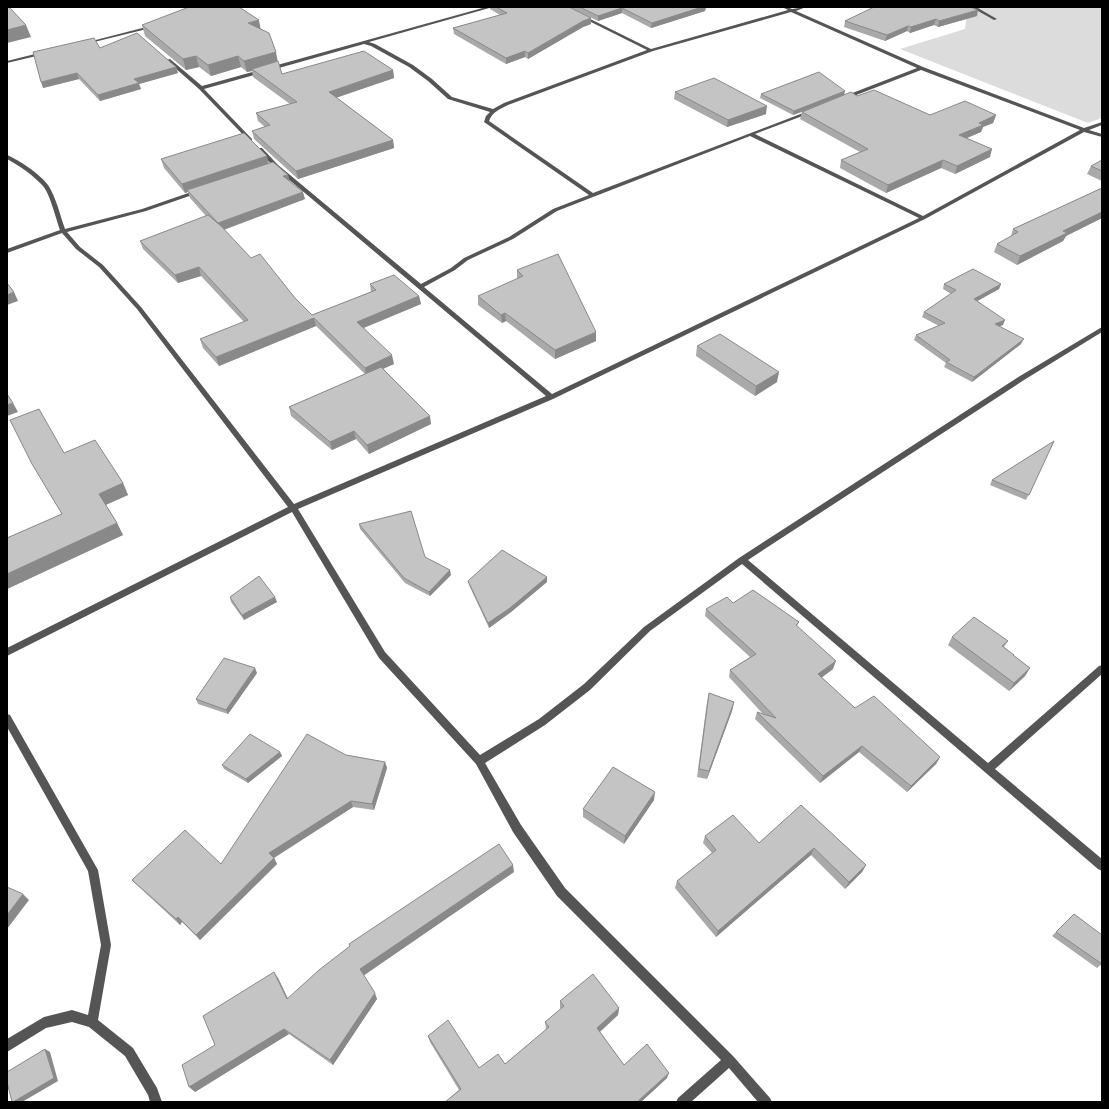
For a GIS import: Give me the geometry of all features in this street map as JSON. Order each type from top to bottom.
[{"type":"street","points":[[201,88],[491,7]]},
{"type":"street","points":[[563,7],[651,50]]},
{"type":"street","points":[[784,7],[921,68],[1102,136]]},
{"type":"street","points":[[592,195],[491,125],[486,121],[488,116],[493,111],[506,104],[651,50],[804,7]]},
{"type":"street","points":[[973,7],[995,19]]},
{"type":"street","points":[[82,44],[162,23]]},
{"type":"street","points":[[134,31],[140,36]]},
{"type":"street","points":[[363,42],[373,45],[411,66],[430,80],[450,98],[493,111]]},
{"type":"street","points":[[7,62],[52,51]]},
{"type":"street","points":[[164,57],[201,88],[233,124],[276,166],[551,397]]},
{"type":"street","points":[[840,100],[921,68]]},
{"type":"street","points":[[420,287],[453,269],[466,259],[511,238],[555,210],[752,135],[818,108]]},
{"type":"street","points":[[7,652],[293,508],[551,397],[923,218],[1084,130],[1102,123]]},
{"type":"street","points":[[752,135],[923,218]]},
{"type":"street","points":[[7,157],[22,165],[45,185],[63,231],[78,248],[102,266],[138,308],[293,508],[382,655],[478,761],[489,782],[542,868],[561,892],[730,1060],[766,1102]]},
{"type":"street","points":[[269,168],[276,166]]},
{"type":"street","points":[[7,251],[63,231],[144,210],[203,190]]},
{"type":"street","points":[[478,761],[542,722],[587,687],[647,629],[742,560],[1022,378],[1102,329]]},
{"type":"street","points":[[742,560],[1102,866]]},
{"type":"street","points":[[988,769],[1102,669]]},
{"type":"street","points":[[7,718],[93,870],[106,945],[92,1022]]},
{"type":"street","points":[[7,1046],[44,1023],[72,1016],[92,1022],[129,1052],[153,1092],[156,1102]]},
{"type":"street","points":[[682,1102],[730,1060]]},
{"type":"shaded area","points":[[962,7],[1102,7],[1102,118],[1088,123],[900,49],[965,29],[967,14]]},
{"type":"building","points":[[7,7],[9,7],[26,25],[7,30]]},
{"type":"building","points":[[189,7],[239,7],[259,20],[248,23],[269,33],[276,52],[244,61],[238,56],[208,65],[196,56],[183,59],[142,25]]},
{"type":"building","points":[[496,7],[569,7],[591,18],[583,21],[528,53],[525,51],[506,58],[453,28],[507,13]]},
{"type":"building","points":[[580,7],[702,7],[652,23],[622,8],[598,16]]},
{"type":"building","points":[[874,7],[970,7],[978,10],[939,21],[936,19],[911,27],[908,26],[887,35],[845,21]]},
{"type":"building","points":[[137,33],[176,67],[134,79],[139,83],[98,95],[77,73],[41,82],[33,52],[94,38],[100,48]]},
{"type":"building","points":[[364,51],[393,70],[329,92],[393,140],[296,171],[252,131],[270,125],[256,113],[297,102],[252,69],[278,61],[282,74]]},
{"type":"building","points":[[819,72],[845,91],[794,111],[761,94]]},
{"type":"building","points":[[714,78],[767,106],[728,120],[675,92]]},
{"type":"building","points":[[874,90],[930,115],[965,101],[996,115],[979,123],[983,125],[959,135],[992,149],[957,166],[943,160],[888,185],[841,160],[868,149],[802,112],[851,92],[857,96]]},
{"type":"building","points":[[244,133],[267,156],[182,184],[161,159]]},
{"type":"building","points":[[1102,160],[1102,171],[1091,166]]},
{"type":"building","points":[[273,162],[288,175],[283,176],[303,192],[218,223],[187,190]]},
{"type":"building","points":[[1102,188],[1102,212],[1063,231],[1067,233],[1020,256],[997,244],[1018,232],[1013,229]]},
{"type":"building","points":[[208,215],[221,226],[251,258],[260,254],[295,298],[312,315],[376,290],[370,284],[394,275],[419,296],[357,322],[392,355],[365,368],[314,318],[216,357],[200,339],[248,320],[199,267],[175,275],[140,241]]},
{"type":"building","points":[[558,254],[596,332],[555,350],[505,313],[501,315],[478,296],[523,276],[517,270]]},
{"type":"building","points":[[973,269],[1001,284],[974,299],[1005,320],[995,324],[1024,339],[974,377],[946,362],[950,360],[916,335],[945,323],[924,312],[956,290],[944,284]]},
{"type":"building","points":[[7,283],[14,292],[7,295]]},
{"type":"building","points":[[720,334],[779,372],[756,386],[697,346]]},
{"type":"building","points":[[381,367],[430,416],[367,445],[354,431],[330,442],[289,407]]},
{"type":"building","points":[[7,394],[13,403],[7,405]]},
{"type":"building","points":[[39,409],[64,453],[95,440],[123,483],[99,494],[117,523],[7,574],[7,538],[62,514],[32,464],[10,420]]},
{"type":"building","points":[[1054,441],[1029,495],[992,480]]},
{"type":"building","points":[[411,511],[425,557],[450,570],[429,592],[404,578],[359,524]]},
{"type":"building","points":[[502,550],[547,577],[510,608],[488,623],[468,581]]},
{"type":"building","points":[[259,576],[275,597],[242,615],[230,597]]},
{"type":"building","points":[[753,590],[799,622],[796,625],[836,661],[818,674],[855,708],[874,696],[940,757],[911,786],[862,746],[823,776],[757,712],[776,718],[730,670],[756,654],[706,609],[727,597],[733,603]]},
{"type":"building","points":[[974,617],[1008,641],[1002,646],[1030,668],[1014,683],[952,637]]},
{"type":"building","points":[[224,658],[255,668],[226,710],[196,699]]},
{"type":"building","points":[[709,693],[734,702],[709,771],[699,769]]},
{"type":"building","points":[[250,734],[280,752],[246,779],[222,765]]},
{"type":"building","points":[[307,734],[346,755],[385,762],[372,804],[351,801],[269,853],[274,858],[196,935],[178,917],[176,919],[132,880],[185,830],[221,864]]},
{"type":"building","points":[[613,767],[655,792],[625,836],[583,809]]},
{"type":"building","points":[[801,805],[866,865],[849,882],[814,848],[718,931],[677,881],[716,850],[705,836],[733,815],[759,843]]},
{"type":"building","points":[[499,844],[513,865],[360,969],[375,993],[330,1060],[284,1029],[189,1087],[182,1065],[215,1045],[203,1016],[274,972],[287,999],[319,970],[350,946],[349,944]]},
{"type":"building","points":[[7,887],[23,894],[7,915]]},
{"type":"building","points":[[1074,914],[1102,935],[1102,964],[1056,932]]},
{"type":"building","points":[[593,974],[619,1008],[597,1028],[624,1065],[647,1044],[669,1073],[637,1102],[445,1102],[461,1089],[428,1036],[448,1020],[479,1068],[498,1054],[505,1064],[549,1027],[545,1022],[564,1006],[560,1001]]},
{"type":"building","points":[[45,1049],[54,1078],[12,1102],[7,1082],[7,1072]]}]
